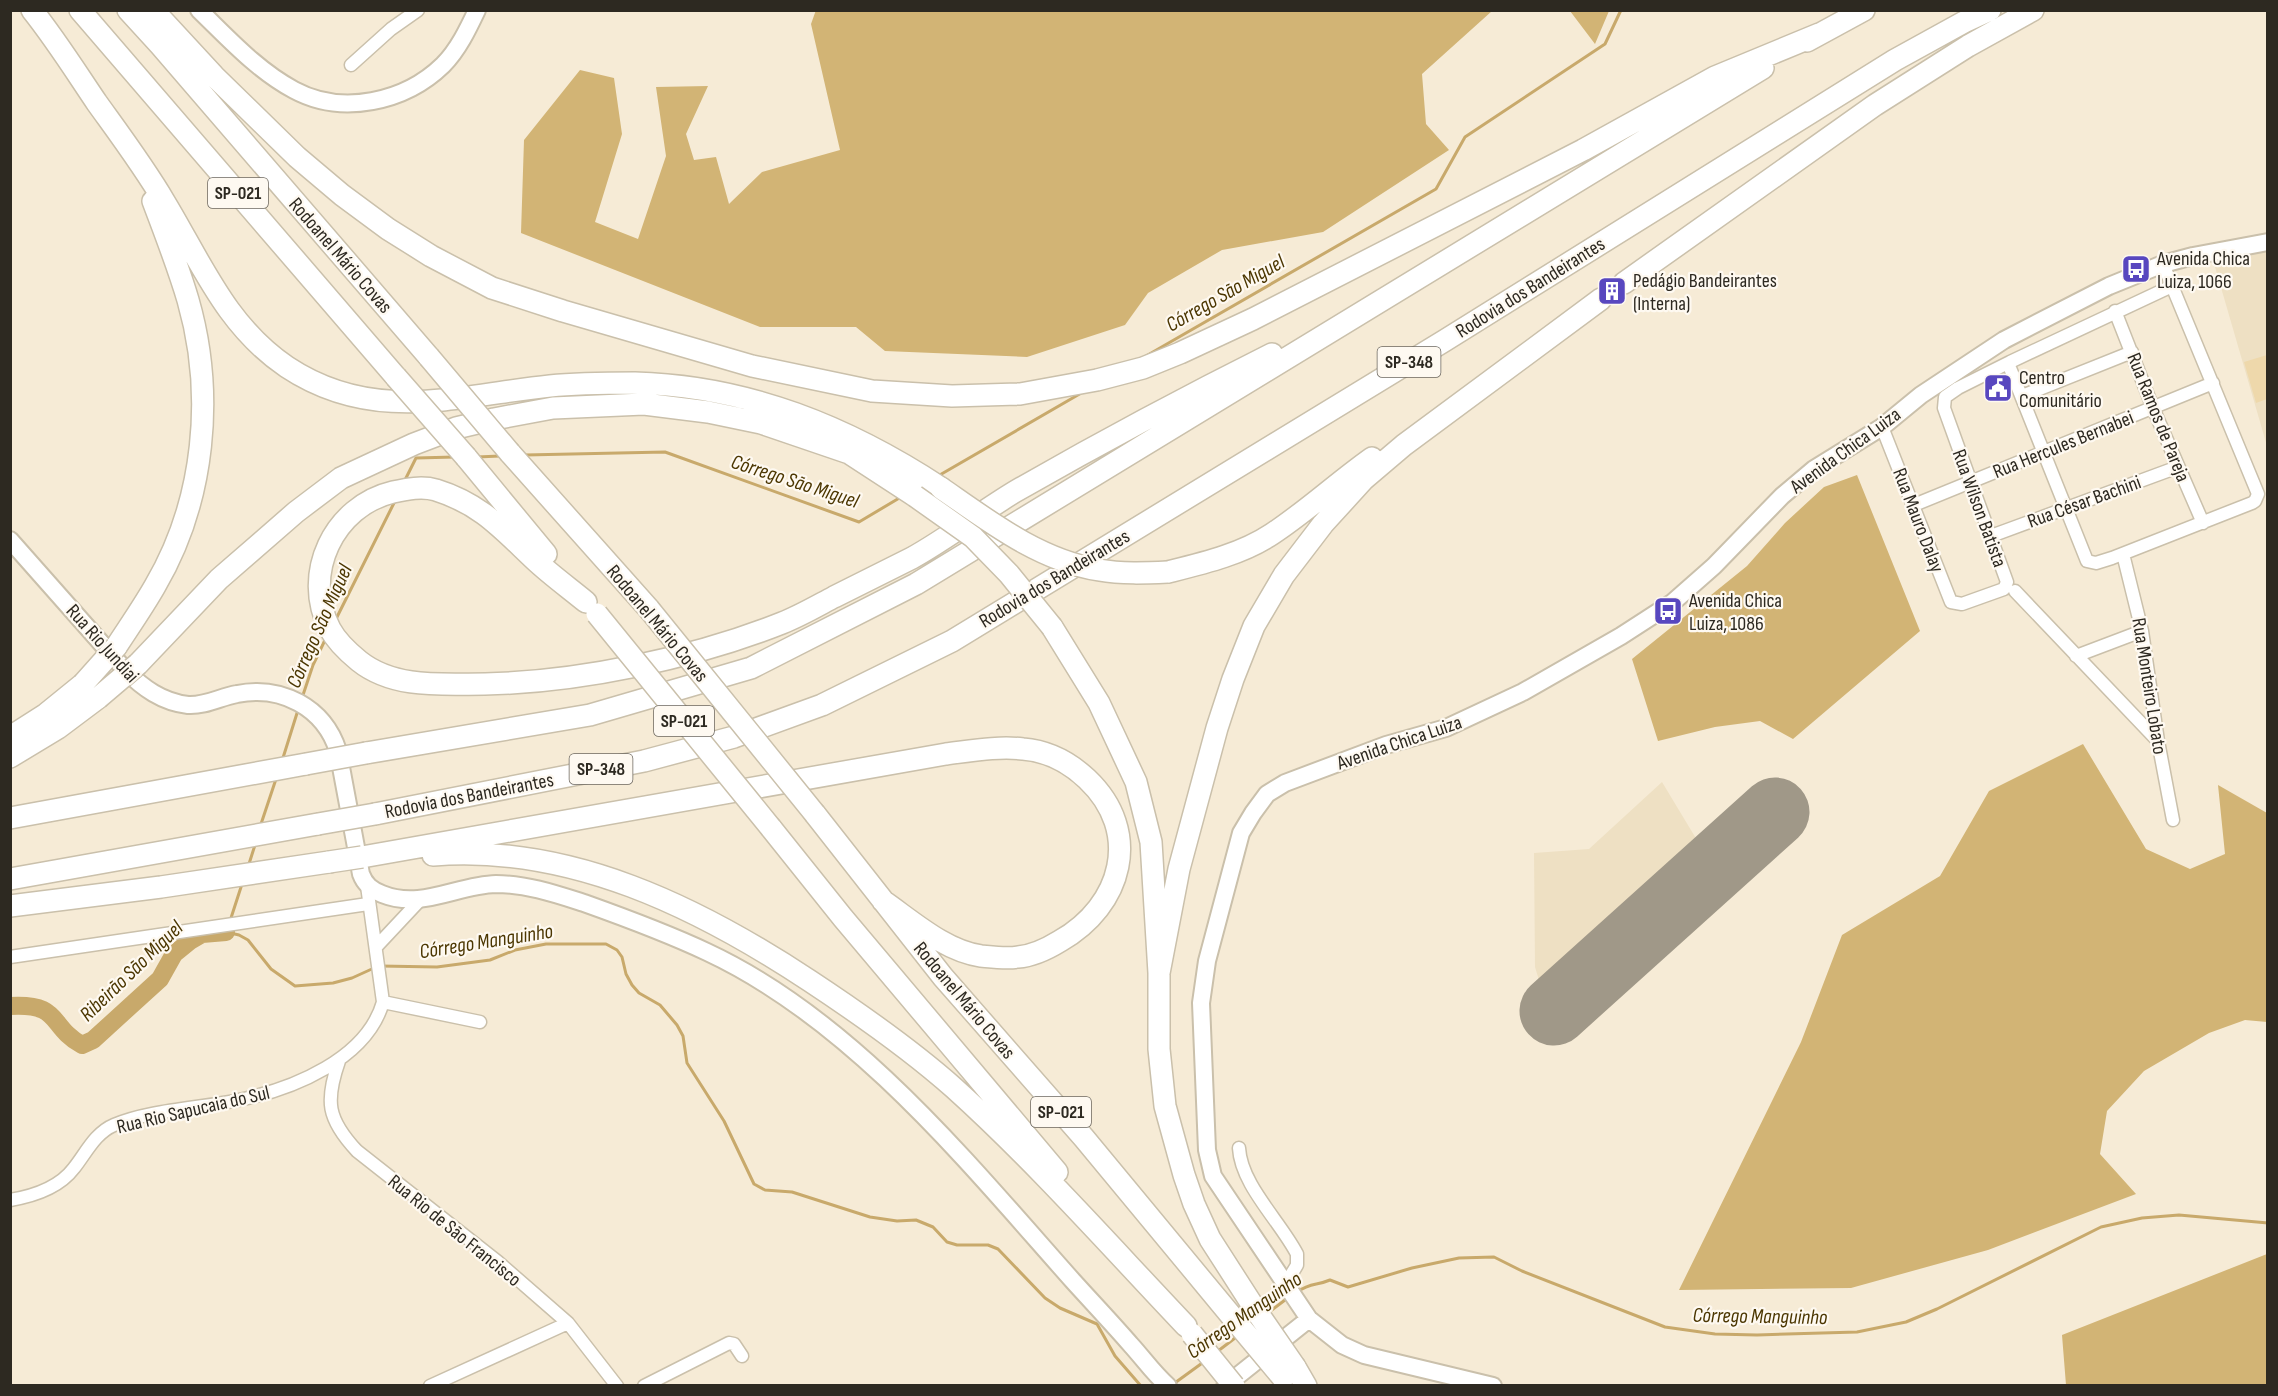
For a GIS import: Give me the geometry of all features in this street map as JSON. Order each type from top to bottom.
[{"type":"highway","points":[[32,10],[163,198],[222,303],[249,336],[288,367],[319,383],[360,398],[395,402],[444,401],[553,386],[636,383],[710,391],[777,406],[853,436],[896,459],[1014,538],[1052,556],[1098,570],[1134,573],[1168,572],[1232,554],[1272,534],[1339,481],[1374,457],[1404,445]]},
{"type":"highway","name":"Rodoanel Mário Covas","points":[[80,10],[466,457],[592,608],[843,918],[1234,1386]]},
{"type":"highway","name":"Rodoanel Mário Covas","points":[[128,10],[510,453],[649,609],[943,977],[1084,1138],[1239,1324],[1289,1377]]},
{"type":"highway","points":[[153,10],[214,76],[289,149],[342,195],[387,229],[431,256],[492,288],[753,366],[872,391],[952,396],[1020,394],[1097,380],[1143,368],[1180,353],[1254,319],[1551,166],[1715,77],[1819,34]]},
{"type":"highway","points":[[10,818],[590,715],[751,668],[916,584],[1819,34],[1864,10]]},
{"type":"highway","name":"Rodovia dos Bandeirantes","points":[[10,879],[375,814],[644,761],[734,737],[822,705],[942,646],[1444,341],[1895,60],[1990,10]]},
{"type":"highway","points":[[1624,283],[1875,105],[1968,45],[2033,10]]},
{"type":"highway","points":[[10,757],[58,728],[90,691],[156,585],[176,544],[195,483],[203,430],[201,364],[188,300],[140,164]]},
{"type":"highway","points":[[592,608],[537,562],[507,532],[473,505],[432,489],[408,489],[375,496],[354,510],[337,529],[323,559],[319,582],[322,608],[331,631],[346,651],[368,668],[396,680],[429,685],[517,682],[593,674],[706,648],[785,622],[915,556],[1013,493],[1144,421],[1410,285]]},
{"type":"highway","points":[[1159,973],[1179,869],[1233,679],[1254,626],[1284,575],[1323,524],[1364,479],[1404,445],[1601,299]]},
{"type":"highway","points":[[10,737],[46,714],[138,664],[219,579],[296,512],[341,478],[414,444],[456,428],[553,408],[644,404],[708,412],[761,423],[849,453],[973,537],[1009,574],[1052,627],[1098,703],[1136,782],[1151,842],[1159,973],[1159,1049],[1165,1106],[1178,1157],[1194,1204],[1210,1239],[1255,1310],[1289,1377],[1306,1386]]},
{"type":"highway","points":[[385,855],[984,749],[1024,749],[1060,759],[1093,784],[1112,812],[1119,837],[1119,858],[1115,880],[1090,920],[1076,932],[1045,950],[1017,957],[980,956],[948,945],[883,901]]},
{"type":"highway","points":[[10,906],[161,887],[362,857],[448,854],[487,855],[557,864],[658,896],[766,951],[878,1027],[956,1090],[1057,1190],[1189,1330]]},
{"type":"main road","points":[[199,10],[211,17],[269,75],[296,91],[326,101],[352,103],[398,94],[429,77],[444,63],[466,32],[477,10]]},
{"type":"main road","name":"Avenida Chica Luiza","points":[[1493,1386],[1364,1356],[1342,1345],[1309,1319],[1213,1176],[1206,1150],[1201,1027],[1203,982],[1241,833],[1252,813],[1268,794],[1285,783],[1386,745],[1446,728],[1523,692],[1621,636],[1672,603],[1714,566],[1782,496],[1814,470],[1882,427],[1941,380],[2004,340],[2109,286],[2163,264],[2268,242]]},
{"type":"main road","name":"Rua Rio Jundiai","points":[[10,540],[125,670],[155,696],[189,705],[204,704],[234,694],[252,691],[270,692],[294,699],[322,721],[334,739],[338,751],[361,874],[367,886]]},
{"type":"main road","points":[[367,886],[388,896],[404,900],[420,900],[475,886],[498,884],[529,887],[554,893],[625,917],[709,953],[759,981],[820,1024],[919,1111],[1168,1386]]},
{"type":"main road","points":[[1225,1386],[1309,1319]]},
{"type":"street","points":[[351,65],[384,35],[418,10]]},
{"type":"street","points":[[2163,264],[2258,494],[2252,503],[2203,523],[2096,563],[2087,561],[2008,363],[2172,286]]},
{"type":"street","name":"Rua Ramos de Pareja","points":[[2115,311],[2153,408],[2203,523]]},
{"type":"street","points":[[2022,396],[2132,352]]},
{"type":"street","name":"Rua Wilson Batista","points":[[1962,604],[2004,589],[2007,582],[1943,402],[1958,388],[2008,363]]},
{"type":"street","name":"Rua Hercules Bernabei","points":[[1914,505],[2212,382]]},
{"type":"street","name":"Rua Mauro Dalay","points":[[1882,427],[1914,505],[1947,596],[1951,602],[1962,604]]},
{"type":"street","name":"Rua César Bachini","points":[[1991,536],[2178,467]]},
{"type":"street","name":"Rua Monteiro Lobato","points":[[2123,554],[2142,631],[2158,741],[2173,820]]},
{"type":"street","name":"Rua Wilson Batista","points":[[2015,591],[2158,741]]},
{"type":"street","points":[[2076,656],[2142,631]]},
{"type":"street","points":[[367,886],[383,1002],[480,1023]]},
{"type":"street","points":[[376,947],[420,900]]},
{"type":"street","points":[[10,957],[368,904]]},
{"type":"street","name":"Rua Rio Sapucaia do Sul","points":[[10,1200],[36,1193],[60,1182],[73,1170],[92,1143],[112,1126],[158,1114],[239,1101],[267,1094],[339,1061],[368,1034],[379,1016],[383,1002]]},
{"type":"street","name":"Rua Rio de São Francisco","points":[[339,1061],[329,1092],[330,1105],[346,1139],[357,1151],[498,1262],[568,1323],[617,1386]]},
{"type":"street","points":[[1239,1148],[1239,1158],[1246,1176],[1297,1254],[1297,1265],[1285,1285]]},
{"type":"street","points":[[430,1386],[568,1323]]},
{"type":"street","points":[[644,1386],[729,1344],[734,1344],[742,1356]]},
{"type":"shaded area","points":[[816,10],[1492,11],[1422,74],[1426,124],[1449,150],[1323,232],[1222,250],[1148,293],[1125,325],[1027,357],[885,351],[856,327],[760,327],[521,233],[524,140],[580,70],[614,78],[622,134],[595,222],[638,239],[666,156],[656,87],[708,86],[686,134],[694,160],[716,157],[729,204],[762,172],[840,150],[811,24]]},
{"type":"shaded area","points":[[1570,11],[1609,11],[1595,44]]},
{"type":"shaded area","points":[[2267,249],[2267,446],[2213,260]]},
{"type":"shaded area","points":[[2267,355],[2267,399],[2256,403],[2244,362]]},
{"type":"shaded area","points":[[1857,475],[1920,631],[1793,739],[1760,721],[1715,727],[1658,741],[1632,659],[1747,566],[1785,523],[1824,487]]},
{"type":"shaded area","points":[[2083,744],[2146,849],[2190,869],[2225,854],[2218,785],[2267,813],[2267,1022],[2245,1020],[2209,1033],[2144,1071],[2107,1111],[2100,1154],[2136,1194],[1988,1250],[1851,1288],[1679,1290],[1801,1042],[1842,935],[1940,876],[1989,791]]},
{"type":"shaded area","points":[[1662,782],[1706,855],[1767,802],[1786,821],[1564,1022],[1545,1000],[1535,967],[1534,853],[1589,849]]},
{"type":"shaded area","points":[[2267,1254],[2267,1385],[2066,1385],[2062,1335]]},
{"type":"waterway","name":"Córrego São Miguel","points":[[1146,356],[1436,189],[1465,137],[1605,44],[1621,10]]},
{"type":"waterway","name":"Córrego São Miguel","points":[[938,476],[1083,392]]},
{"type":"waterway","name":"Córrego São Miguel","points":[[525,455],[665,452],[859,522],[901,497]]},
{"type":"waterway","name":"Córrego São Miguel","points":[[477,457],[500,456]]},
{"type":"waterway","name":"Córrego São Miguel","points":[[404,482],[416,458],[455,457]]},
{"type":"waterway","name":"Córrego São Miguel","points":[[336,619],[395,501]]},
{"type":"waterway","name":"Córrego São Miguel","points":[[302,698],[313,665],[326,638]]},
{"type":"waterway","name":"Córrego São Miguel","points":[[282,761],[298,710]]},
{"type":"waterway","name":"Córrego São Miguel","points":[[260,827],[276,779]]},
{"type":"waterway","name":"Córrego São Miguel","points":[[248,867],[255,845]]},
{"type":"waterway","name":"Córrego São Miguel","points":[[230,921],[242,884]]},
{"type":"waterway","points":[[228,927],[226,932],[248,940],[271,969],[295,986],[333,983],[352,978],[374,968]]},
{"type":"waterway","name":"Ribeirão São Miguel","points":[[10,1006],[27,1006],[47,1012],[71,1038],[82,1045],[93,1040],[160,979],[174,954],[190,941],[202,934],[226,932]]},
{"type":"waterway","name":"Córrego Manguinho","points":[[380,966],[437,967],[490,960],[515,950],[546,944],[606,944],[617,950],[622,957],[626,974],[632,985],[639,993],[660,1005],[677,1025],[683,1036],[687,1063],[724,1121],[754,1184],[765,1190],[792,1192],[870,1217],[897,1221],[916,1220],[933,1227],[947,1242],[957,1245],[988,1245],[998,1249],[1045,1298],[1060,1308],[1097,1324],[1115,1356],[1141,1386]]},
{"type":"waterway","name":"Córrego Manguinho","points":[[1297,1292],[1330,1280],[1348,1287],[1412,1268],[1459,1258],[1494,1257],[1522,1271],[1665,1327],[1715,1334],[1857,1332],[1906,1322],[1937,1309],[2101,1227],[2142,1218],[2179,1215],[2268,1223]]},
{"type":"waterway","name":"Córrego Manguinho","points":[[1268,1313],[1289,1297]]},
{"type":"waterway","name":"Córrego Manguinho","points":[[1218,1351],[1239,1335]]},
{"type":"waterway","name":"Córrego Manguinho","points":[[1172,1385],[1205,1361]]},
{"type":"runway","points":[[1554,1011],[1775,812]]},
{"type":"place","name":"Avenida Chica Luiza, 1066","points":[[2136,269]]},
{"type":"place","name":"Pedágio Bandeirantes (Interna)","points":[[1612,291]]},
{"type":"place","name":"Centro Comunitário","points":[[1998,388]]},
{"type":"place","name":"Avenida Chica Luiza, 1086","points":[[1668,611]]}]
